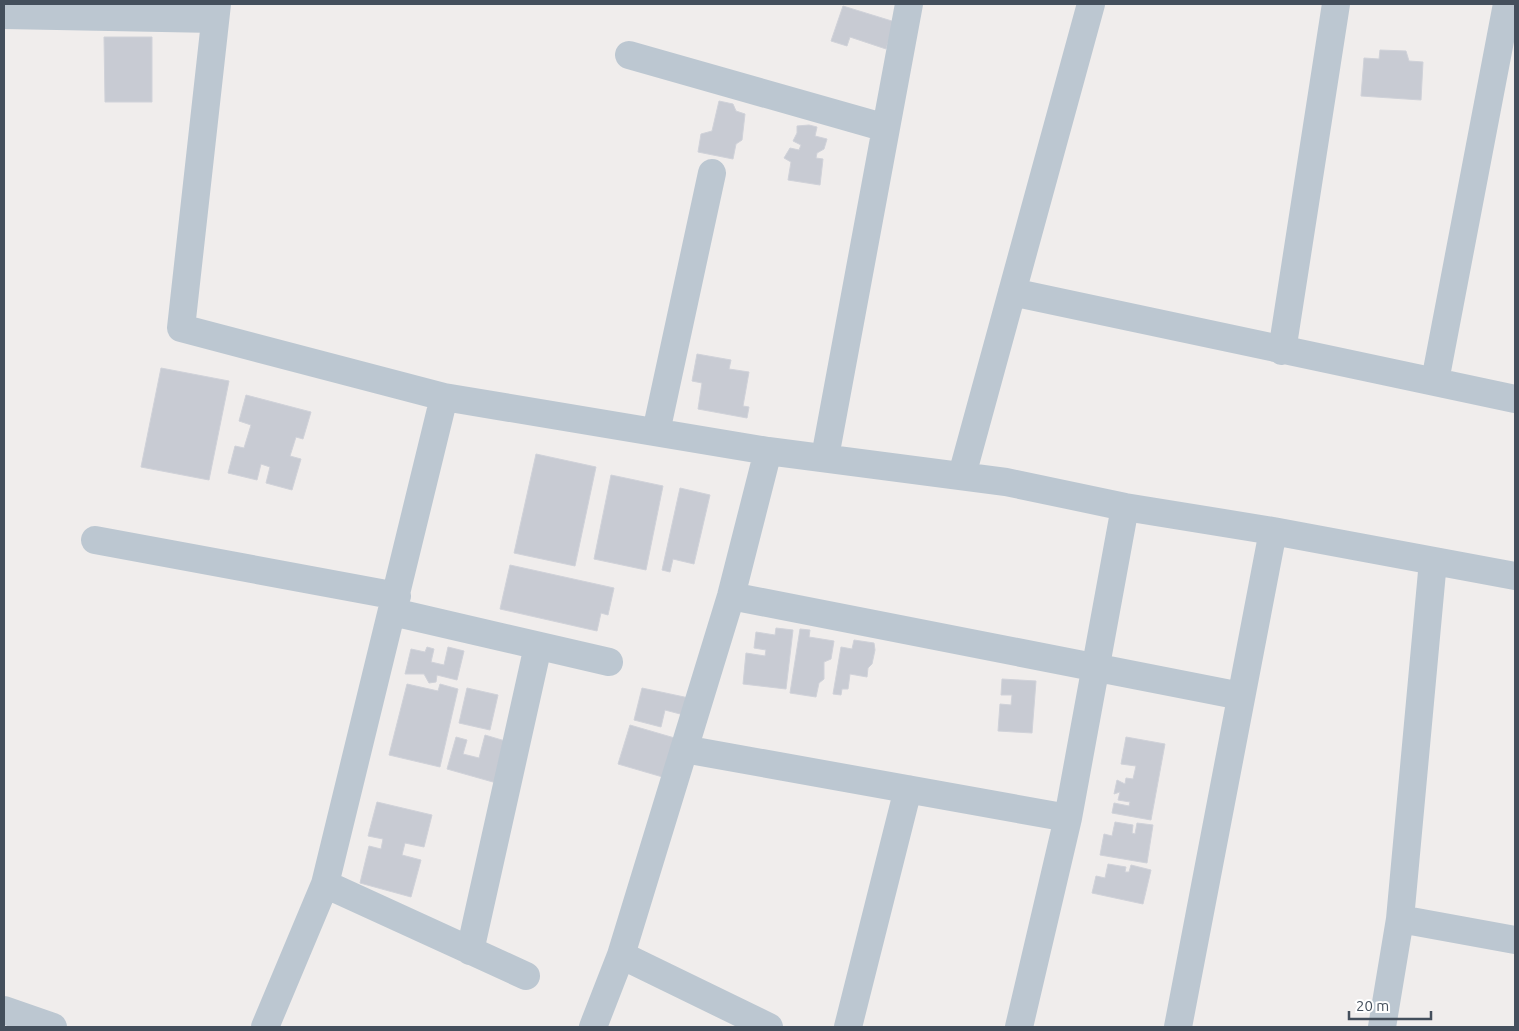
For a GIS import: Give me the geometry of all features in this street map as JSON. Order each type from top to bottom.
[{"type":"street","points":[[825,457],[908,4]]},
{"type":"street","points":[[962,476],[1091,4]]},
{"type":"street","points":[[1282,351],[1336,4]]},
{"type":"street","points":[[1435,381],[1508,4]]},
{"type":"street","points":[[15,11],[216,11],[181,328],[444,397],[768,451],[1006,482],[1125,506],[1273,531],[1515,576]]},
{"type":"street","points":[[629,55],[886,128]]},
{"type":"street","points":[[656,432],[712,173]]},
{"type":"street","points":[[1012,292],[1282,351],[1515,399]]},
{"type":"street","points":[[264,1027],[325,884],[395,604],[444,397]]},
{"type":"street","points":[[593,1027],[620,955],[731,596],[768,451]]},
{"type":"street","points":[[1019,1027],[1068,818],[1125,506]]},
{"type":"street","points":[[1178,1027],[1273,531]]},
{"type":"street","points":[[95,540],[395,604],[538,646],[609,662]]},
{"type":"street","points":[[1382,1027],[1400,919],[1433,560]]},
{"type":"street","points":[[731,596],[1241,696]]},
{"type":"street","points":[[470,951],[538,646]]},
{"type":"street","points":[[684,749],[1068,818]]},
{"type":"street","points":[[848,1027],[908,789]]},
{"type":"street","points":[[325,884],[526,976]]},
{"type":"street","points":[[1400,919],[1515,940]]},
{"type":"street","points":[[620,955],[769,1027]]},
{"type":"street","points":[[4,1010],[53,1027]]},
{"type":"building","points":[[843,6],[895,22],[886,49],[850,37],[847,46],[831,41]]},
{"type":"building","points":[[104,37],[152,37],[152,102],[105,102]]},
{"type":"building","points":[[1380,50],[1406,51],[1409,61],[1423,62],[1421,100],[1361,96],[1364,58],[1379,59]]},
{"type":"building","points":[[719,101],[733,104],[736,111],[745,114],[742,140],[736,144],[733,159],[698,152],[701,134],[712,131]]},
{"type":"building","points":[[809,125],[817,127],[815,136],[827,139],[824,149],[817,153],[816,158],[823,159],[820,185],[788,180],[791,162],[784,158],[790,148],[799,150],[801,145],[793,141],[797,133],[797,126]]},
{"type":"building","points":[[697,354],[731,360],[729,369],[749,372],[743,406],[749,407],[747,418],[698,409],[702,383],[692,381]]},
{"type":"building","points":[[161,368],[229,381],[209,480],[141,467]]},
{"type":"building","points":[[246,395],[311,412],[303,439],[296,437],[290,456],[301,459],[292,490],[266,483],[270,467],[261,464],[257,480],[228,473],[235,446],[244,448],[251,425],[239,421]]},
{"type":"building","points":[[536,454],[596,467],[575,566],[514,553]]},
{"type":"building","points":[[611,475],[663,486],[646,570],[594,559]]},
{"type":"building","points":[[680,488],[710,495],[694,564],[673,559],[670,572],[662,570]]},
{"type":"building","points":[[510,565],[614,588],[608,615],[601,613],[597,631],[500,609]]},
{"type":"building","points":[[776,628],[793,630],[786,689],[743,684],[746,653],[765,656],[766,650],[754,648],[756,632],[775,635]]},
{"type":"building","points":[[800,629],[810,630],[809,637],[834,641],[831,659],[824,662],[824,679],[819,683],[816,697],[790,693]]},
{"type":"building","points":[[854,640],[874,643],[875,650],[872,664],[868,668],[867,677],[850,674],[848,689],[842,689],[841,695],[833,694],[841,647],[852,649]]},
{"type":"building","points":[[427,647],[434,649],[431,662],[444,665],[448,647],[464,651],[457,680],[437,675],[436,682],[429,683],[424,674],[405,674],[411,649],[425,652]]},
{"type":"building","points":[[1002,679],[1036,681],[1032,733],[998,731],[1000,704],[1011,705],[1012,695],[1001,695]]},
{"type":"building","points":[[407,684],[438,691],[440,684],[458,689],[440,767],[389,755]]},
{"type":"building","points":[[467,688],[498,695],[490,730],[459,723]]},
{"type":"building","points":[[642,688],[689,698],[684,715],[665,710],[661,727],[634,720]]},
{"type":"building","points":[[630,725],[678,739],[666,778],[618,764]]},
{"type":"building","points":[[485,735],[512,743],[500,784],[447,769],[456,737],[467,740],[463,754],[479,758]]},
{"type":"building","points":[[1126,737],[1165,744],[1151,820],[1112,813],[1114,803],[1129,806],[1130,802],[1118,800],[1120,792],[1114,794],[1117,780],[1125,784],[1126,778],[1133,779],[1136,766],[1121,764]]},
{"type":"building","points":[[377,802],[432,815],[424,847],[405,843],[402,855],[421,860],[411,897],[360,883],[369,846],[381,849],[383,839],[368,836]]},
{"type":"building","points":[[1115,822],[1133,825],[1132,833],[1135,834],[1137,823],[1153,825],[1147,863],[1100,855],[1104,834],[1112,836]]},
{"type":"building","points":[[1108,864],[1126,867],[1125,872],[1129,872],[1131,865],[1151,870],[1143,904],[1092,893],[1096,876],[1105,878]]}]
